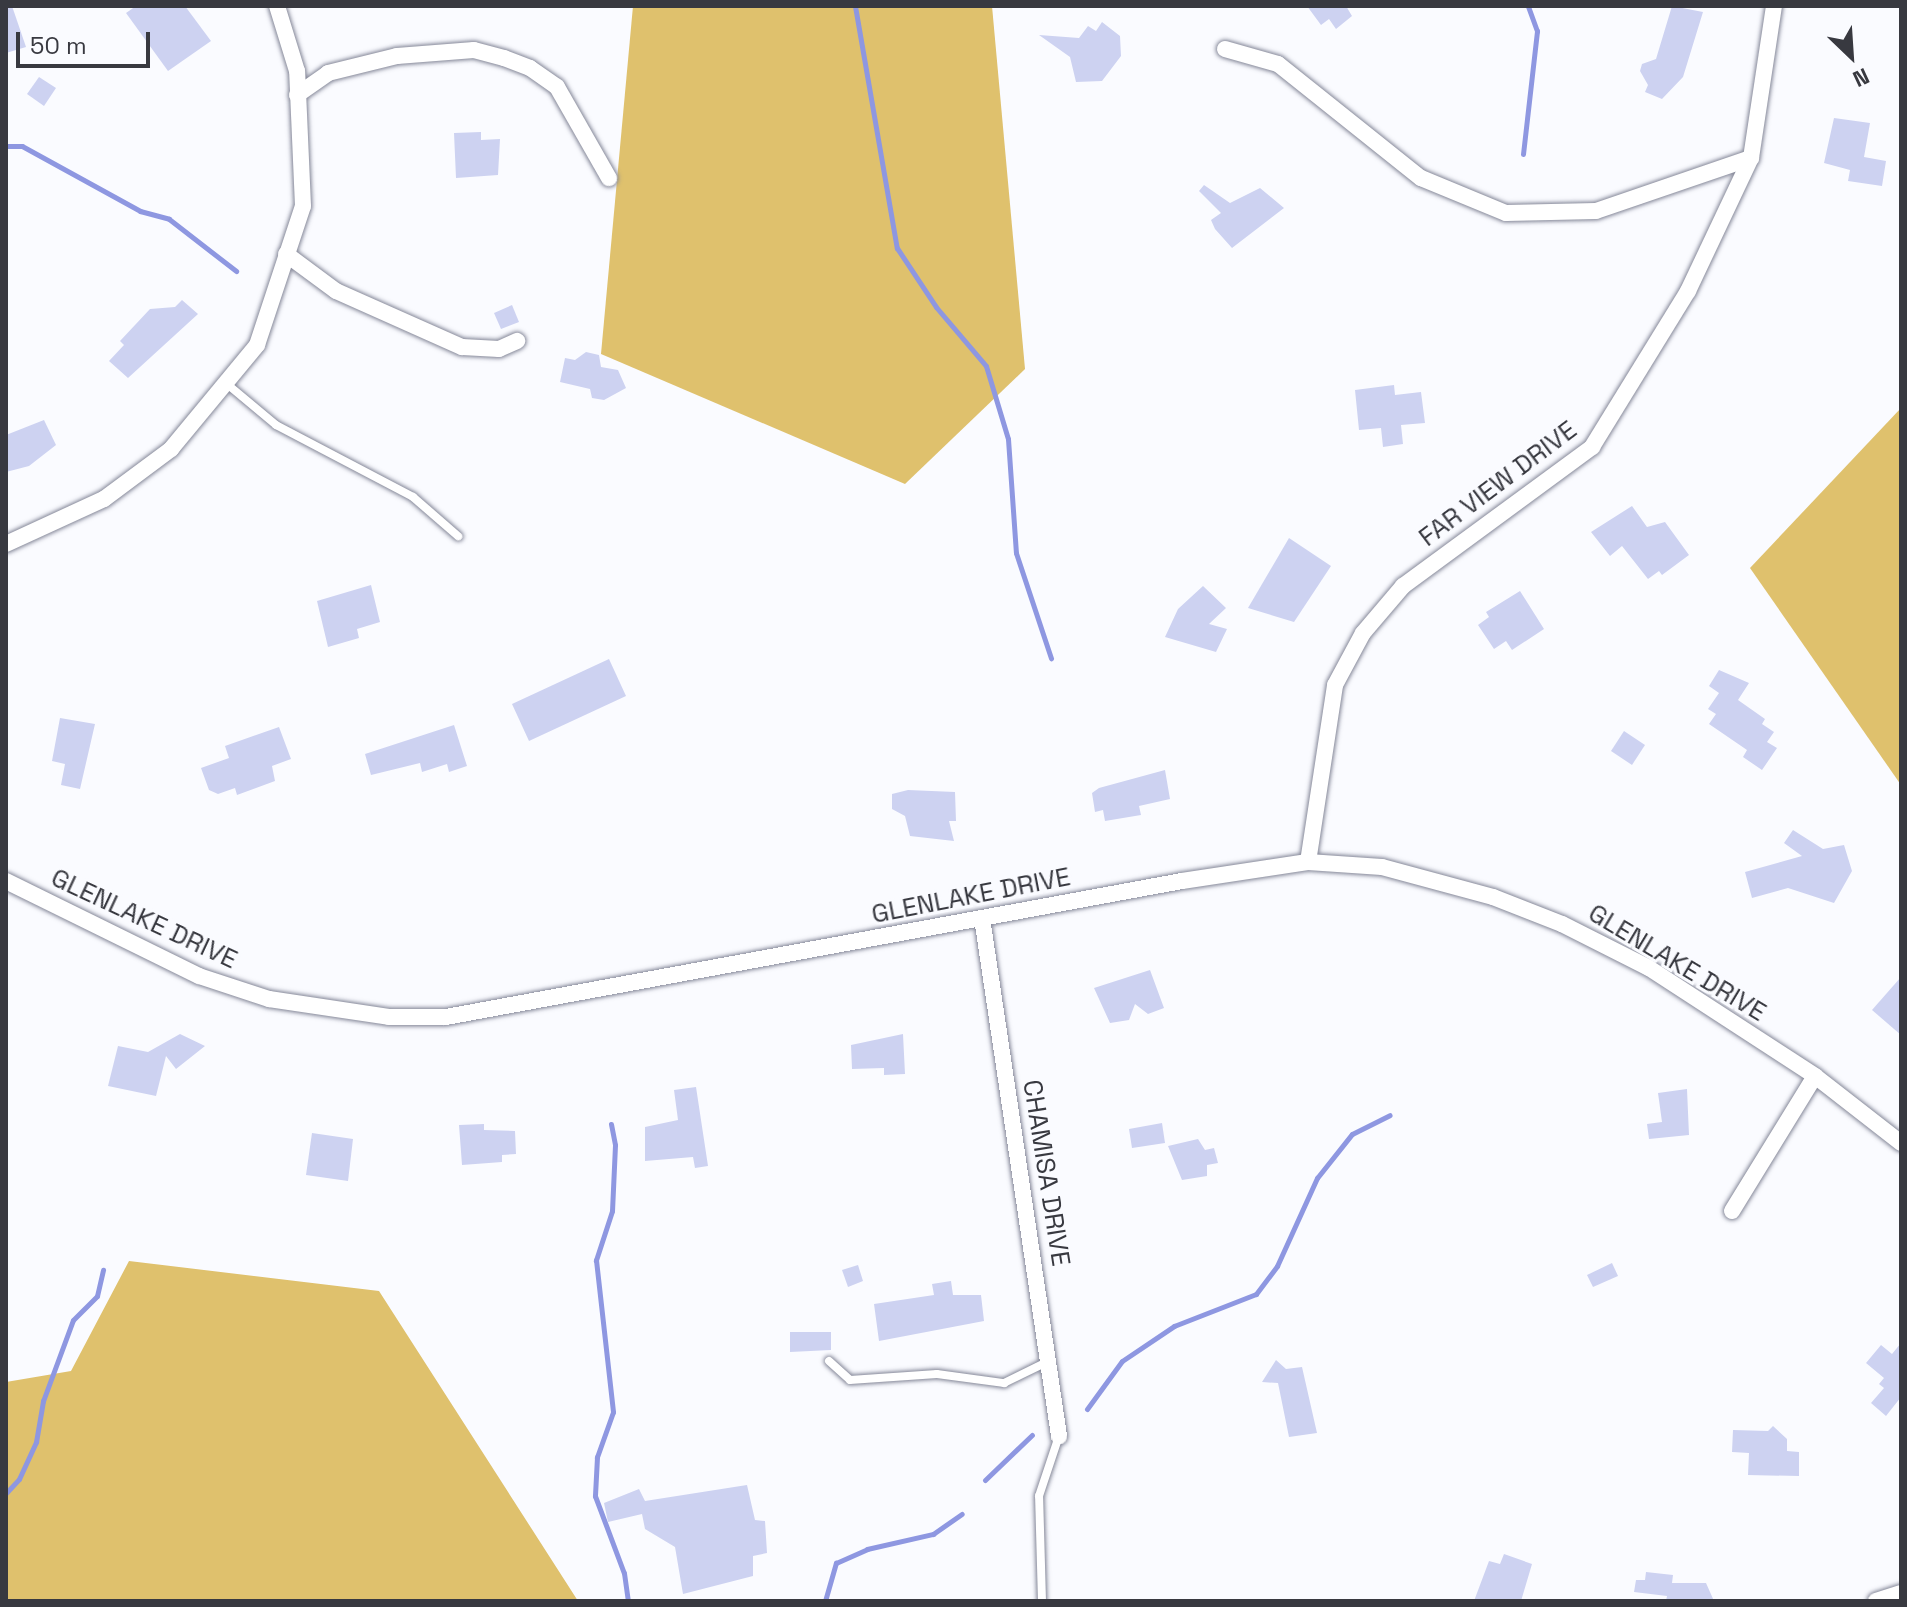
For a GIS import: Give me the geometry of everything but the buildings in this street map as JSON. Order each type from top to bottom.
[{"type":"street","points":[[6,544],[104,499],[171,449],[257,345],[303,206],[297,71],[277,6]]},
{"type":"street","name":"FAR VIEW DRIVE","points":[[1308,862],[1335,685],[1363,633],[1403,586],[1592,447],[1688,291],[1751,158],[1774,6]]},
{"type":"street","points":[[1225,49],[1278,64],[1421,178],[1506,213],[1596,211],[1751,158]]},
{"type":"street","points":[[297,95],[328,73],[397,56],[474,50],[530,68],[557,87],[609,178]]},
{"type":"street","points":[[286,254],[336,291],[462,347],[499,349],[517,341]]},
{"type":"street","name":"GLENLAKE DRIVE","points":[[6,881],[199,976],[269,999],[389,1017],[504,1009],[982,918],[1308,862],[1382,867],[1441,879],[1562,924],[1649,968],[1815,1076],[1901,1143]]},
{"type":"street","name":"CHAMISA DRIVE","points":[[982,918],[1052,1360],[1059,1436]]},
{"type":"street","points":[[1732,1211],[1815,1076]]},
{"type":"street","points":[[1876,1601],[1901,1593]]},
{"type":"lane","points":[[227,384],[276,425],[413,497],[458,536]]},
{"type":"lane","points":[[829,1361],[850,1380],[937,1374],[1004,1383],[1052,1360]]},
{"type":"lane","points":[[1042,1601],[1039,1496],[1059,1436]]},
{"type":"shaded area","points":[[633,6],[992,6],[1025,369],[905,484],[601,354]]},
{"type":"shaded area","points":[[1901,408],[1901,785],[1750,568]]},
{"type":"shaded area","points":[[129,1261],[379,1291],[578,1601],[6,1601],[6,1382],[71,1371]]},
{"type":"waterway","points":[[855,6],[897,248],[936,307],[986,366],[1008,439],[1016,553],[1051,658]]},
{"type":"waterway","points":[[1523,154],[1537,31],[1528,6]]},
{"type":"waterway","points":[[6,146],[22,146],[140,211],[169,219],[236,271]]},
{"type":"waterway","points":[[1087,1409],[1122,1361],[1174,1326],[1256,1294],[1277,1266],[1317,1178],[1352,1134],[1390,1115]]},
{"type":"waterway","points":[[611,1124],[615,1145],[612,1211],[596,1260],[613,1412],[597,1457],[595,1496],[624,1573],[628,1601]]},
{"type":"waterway","points":[[6,1493],[19,1479],[36,1442],[43,1401],[73,1320],[97,1296],[103,1270]]},
{"type":"waterway","points":[[985,1480],[1032,1435]]},
{"type":"waterway","points":[[825,1601],[836,1563],[867,1549],[933,1534],[962,1514]]}]
